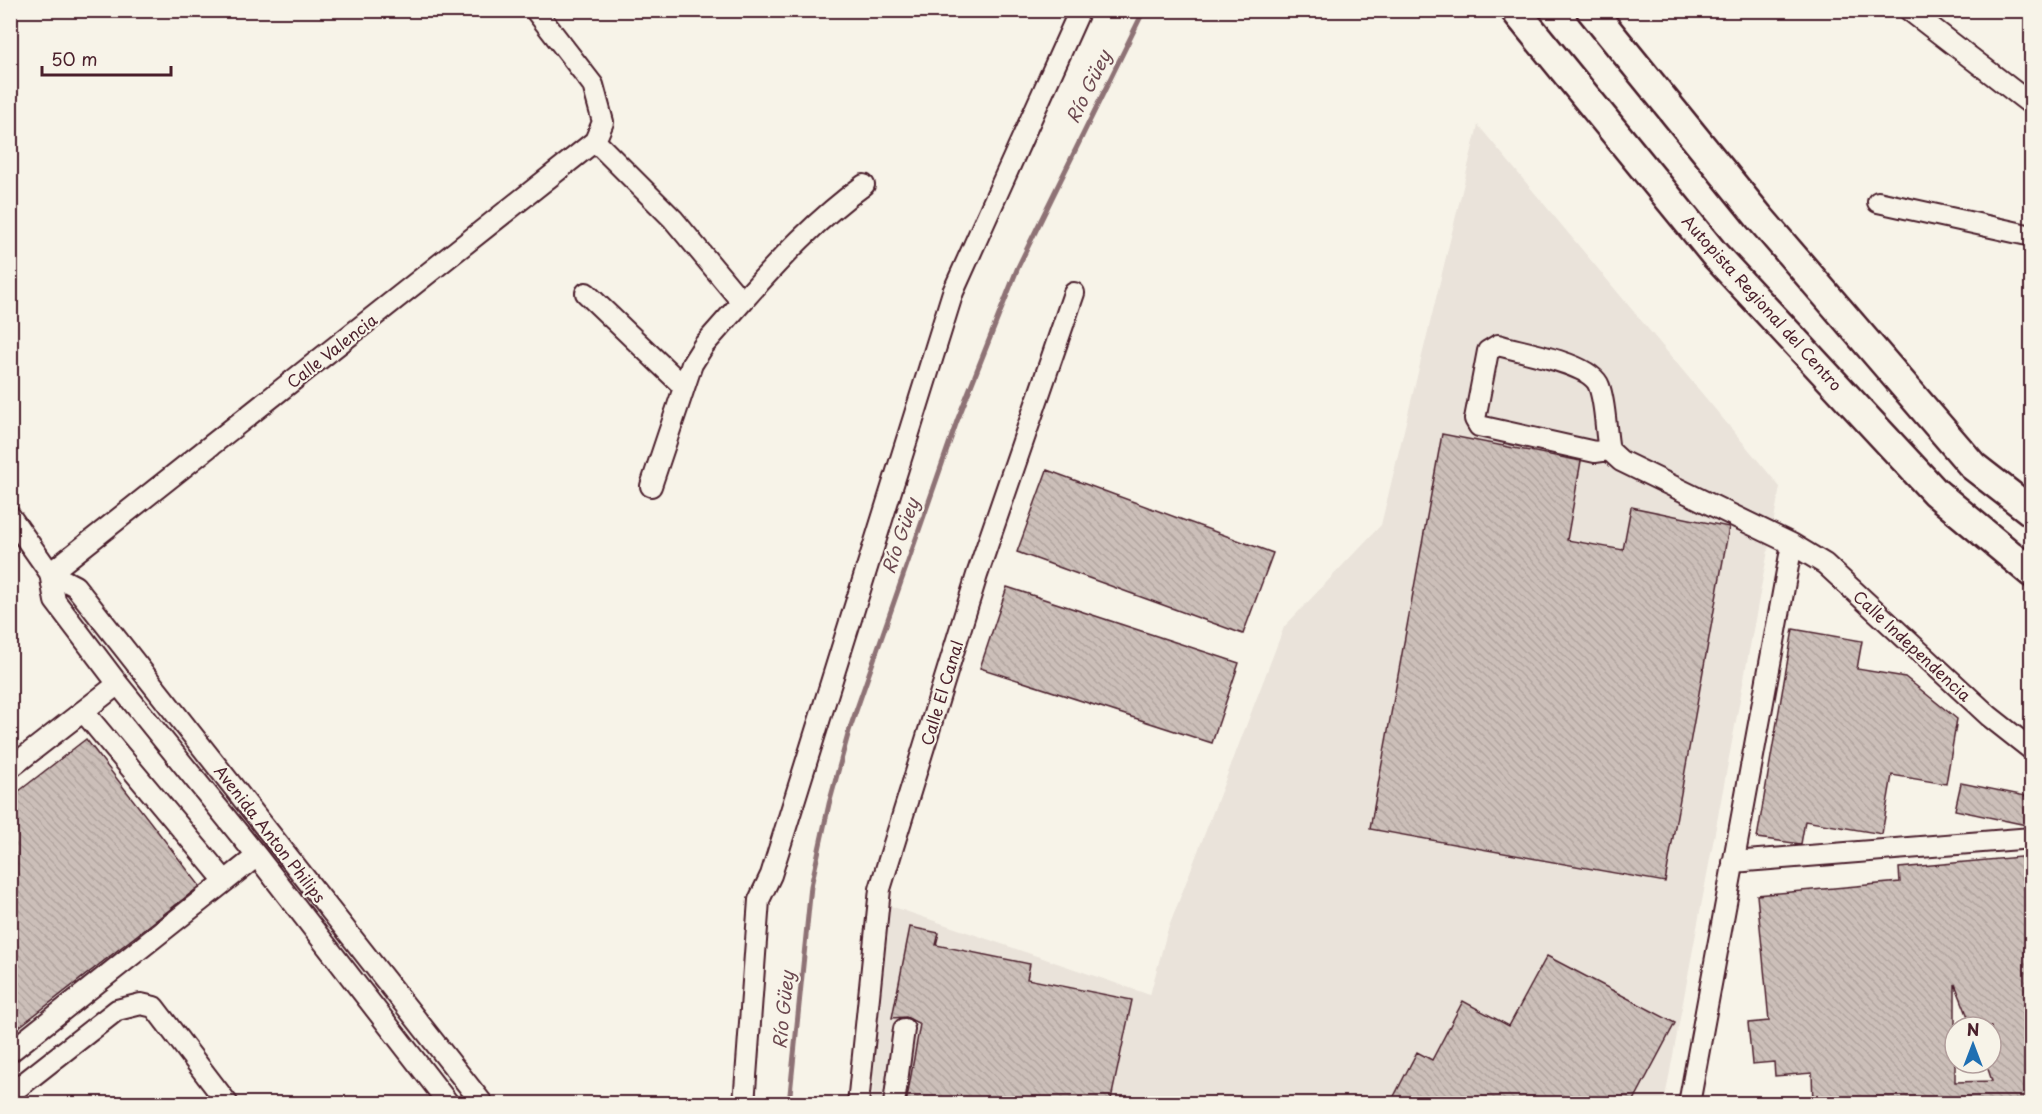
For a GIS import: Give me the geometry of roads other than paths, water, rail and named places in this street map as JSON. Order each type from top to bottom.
[{"type":"highway","name":"Autopista Regional del Centro","points":[[1515,10],[1715,255],[1935,492],[2031,573]]},
{"type":"highway","points":[[1591,10],[1759,218],[1973,466],[2031,512]]},
{"type":"street","name":"Calle Valencia","points":[[50,573],[595,141],[603,122],[593,85],[535,10]]},
{"type":"street","points":[[744,1104],[759,900],[775,864],[953,292],[1080,10]]},
{"type":"street","points":[[1909,10],[2031,105]]},
{"type":"street","points":[[595,141],[673,219],[742,302]]},
{"type":"street","points":[[651,486],[682,385],[704,345],[800,238],[829,210],[864,185]]},
{"type":"street","points":[[1878,202],[2031,236]]},
{"type":"street","points":[[586,293],[682,385]]},
{"type":"street","name":"Calle El Canal","points":[[858,1104],[880,889],[977,575],[1074,293]]},
{"type":"street","points":[[1498,345],[1579,368],[1593,375],[1599,386],[1609,450],[1595,452],[1479,426],[1475,420],[1488,351],[1498,345]]},
{"type":"street","name":"Calle Independencia","points":[[1609,450],[1621,461],[1792,544],[1825,564],[1989,716],[2031,750]]},
{"type":"street","name":"Avenida Anton Philips","points":[[10,516],[50,573],[56,601],[118,684],[257,856],[449,1104]]},
{"type":"street","points":[[1689,1104],[1792,544]]},
{"type":"street","name":"Avenida Anton Philips","points":[[50,573],[75,586],[483,1104]]},
{"type":"street","points":[[10,768],[118,684]]},
{"type":"street","points":[[83,711],[225,881]]},
{"type":"street","points":[[1733,862],[2031,838]]},
{"type":"street","points":[[10,1052],[257,856]]},
{"type":"street","points":[[15,1104],[10,1096],[117,1010],[141,1004],[154,1007],[228,1104]]},
{"type":"street","points":[[894,1104],[904,1029]]},
{"type":"waterway","name":"Río Güey","points":[[789,1104],[811,886],[829,804],[849,731],[957,421],[1018,267],[1144,10]]}]
